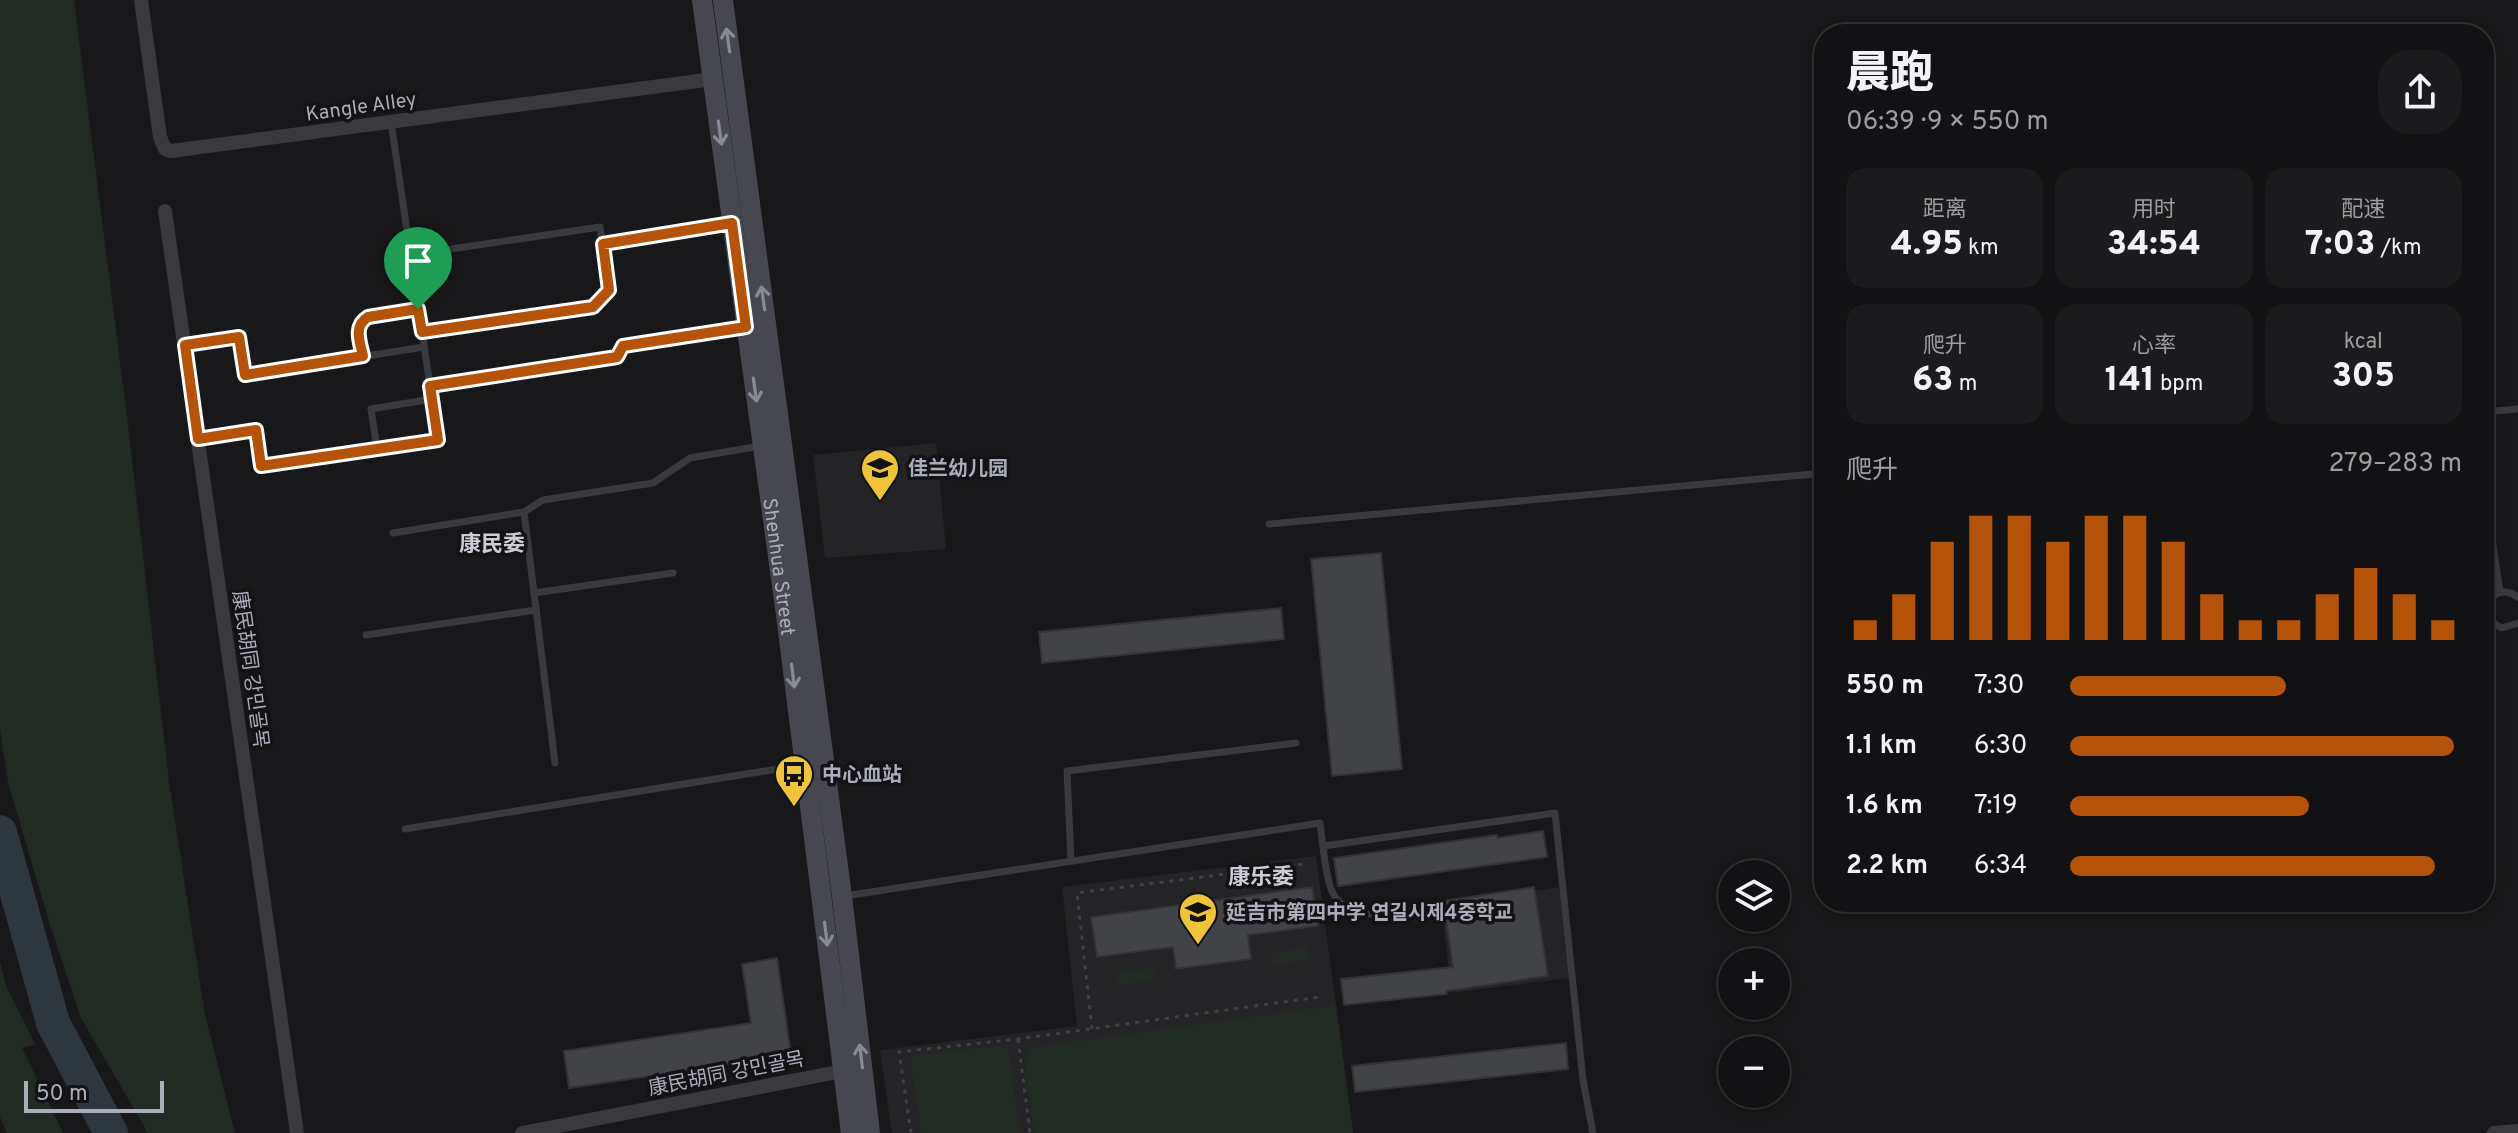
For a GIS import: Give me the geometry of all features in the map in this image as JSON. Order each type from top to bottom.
[{"type":"main road","name":"Shenhua Street","points":[[702,0],[851,1133]]},
{"type":"main road","name":"Shenhua Street","points":[[723,0],[842,896],[870,1133]]},
{"type":"street","name":"Kangle Alley","points":[[141,0],[160,137],[165,149],[180,151],[713,79]]},
{"type":"street","name":"康民胡同 강민골목","points":[[165,211],[297,1133]]},
{"type":"street","name":"康民胡同 강민골목","points":[[522,1133],[843,1071]]},
{"type":"street","points":[[2494,1133],[2518,1131]]},
{"type":"lane","points":[[198,439],[256,430],[261,466],[438,440],[391,122]]},
{"type":"lane","points":[[603,244],[732,223]]},
{"type":"lane","points":[[411,255],[600,227],[603,244],[609,290],[593,307],[422,332]]},
{"type":"lane","points":[[363,356],[358,329],[361,321],[368,317],[418,309]]},
{"type":"lane","points":[[430,386],[617,357],[623,346],[746,327]]},
{"type":"lane","points":[[185,345],[239,337],[245,375],[424,347]]},
{"type":"lane","points":[[377,449],[371,409],[432,399]]},
{"type":"lane","points":[[2494,411],[2518,409]]},
{"type":"lane","points":[[393,533],[524,512],[543,500],[653,483],[690,458],[762,445]]},
{"type":"lane","points":[[1269,524],[1814,474]]},
{"type":"lane","points":[[524,512],[555,763]]},
{"type":"lane","points":[[2494,553],[2500,592]]},
{"type":"lane","points":[[534,593],[673,573]]},
{"type":"lane","points":[[2494,596],[2500,592],[2518,597]]},
{"type":"lane","points":[[366,635],[536,610]]},
{"type":"lane","points":[[2494,622],[2502,628],[2518,623]]},
{"type":"lane","points":[[1071,861],[1067,771],[1296,743]]},
{"type":"lane","points":[[405,829],[804,764]]},
{"type":"lane","points":[[1324,846],[1555,813],[1583,1080],[1593,1133]]},
{"type":"lane","points":[[842,896],[1320,823],[1330,887],[1340,905],[1350,911],[1368,914],[1437,906]]},
{"type":"path","points":[[1092,1029],[1077,893],[1304,864]]},
{"type":"path","points":[[911,1133],[899,1052],[1018,1039],[1319,997]]},
{"type":"path","points":[[1018,1039],[1030,1133]]},
{"type":"shaded area","points":[[0,0],[74,0],[169,782],[205,1015],[235,1133],[148,1133],[81,1018],[8,782],[0,728]]},
{"type":"shaded area","name":"佳兰幼儿园","points":[[936,443],[946,549],[825,558],[813,455]]},
{"type":"shaded area","name":"延吉市第四中学 연길시제4중학교","points":[[1316,856],[1353,1133],[892,1133],[880,1050],[1077,1026],[1062,887]]},
{"type":"shaded area","points":[[1559,887],[1569,978],[1452,993],[1441,905]]},
{"type":"shaded area","points":[[1308,947],[1310,959],[1273,965],[1271,953]]},
{"type":"shaded area","points":[[0,962],[6,986],[35,1044],[22,1048],[63,1133],[7,1133],[0,1117]]},
{"type":"shaded area","points":[[1153,968],[1155,980],[1118,986],[1116,973]]},
{"type":"shaded area","points":[[1336,1005],[1353,1133],[1035,1133],[1026,1075],[1028,1054],[1033,1047]]},
{"type":"shaded area","points":[[1008,1044],[1020,1133],[921,1133],[910,1056]]},
{"type":"building","points":[[1381,553],[1402,769],[1332,776],[1311,559]]},
{"type":"building","points":[[1281,608],[1284,639],[1042,663],[1039,632]]},
{"type":"building","points":[[1543,831],[1547,857],[1338,886],[1334,858]]},
{"type":"building","points":[[1312,887],[1318,926],[1248,935],[1251,959],[1176,969],[1173,947],[1097,957],[1091,917]]},
{"type":"building","points":[[1534,887],[1548,976],[1446,991],[1447,994],[1344,1005],[1341,979],[1453,967],[1443,901]]},
{"type":"building","points":[[777,958],[791,1055],[569,1088],[564,1051],[751,1023],[742,964]]},
{"type":"building","points":[[1566,1043],[1568,1069],[1355,1092],[1352,1066]]},
{"type":"waterway","points":[[0,832],[53,1023],[111,1133]]},
{"type":"place","name":"佳兰幼儿园","points":[[880,502]]},
{"type":"place","name":"中心血站","points":[[794,808]]},
{"type":"place","name":"延吉市第四中学 연길시제4중학교","points":[[1198,946]]},
{"type":"district","name":"康民委","points":[[492,543]]},
{"type":"district","name":"康乐委","points":[[1261,876]]},
{"type":"route","points":[[732,223],[746,327],[623,346],[617,357],[430,386],[438,440],[261,466],[256,430],[198,439],[185,345],[239,337],[245,375],[363,356],[358,329],[361,321],[368,317],[418,309],[422,332],[593,307],[609,290],[603,244],[732,223]]}]
